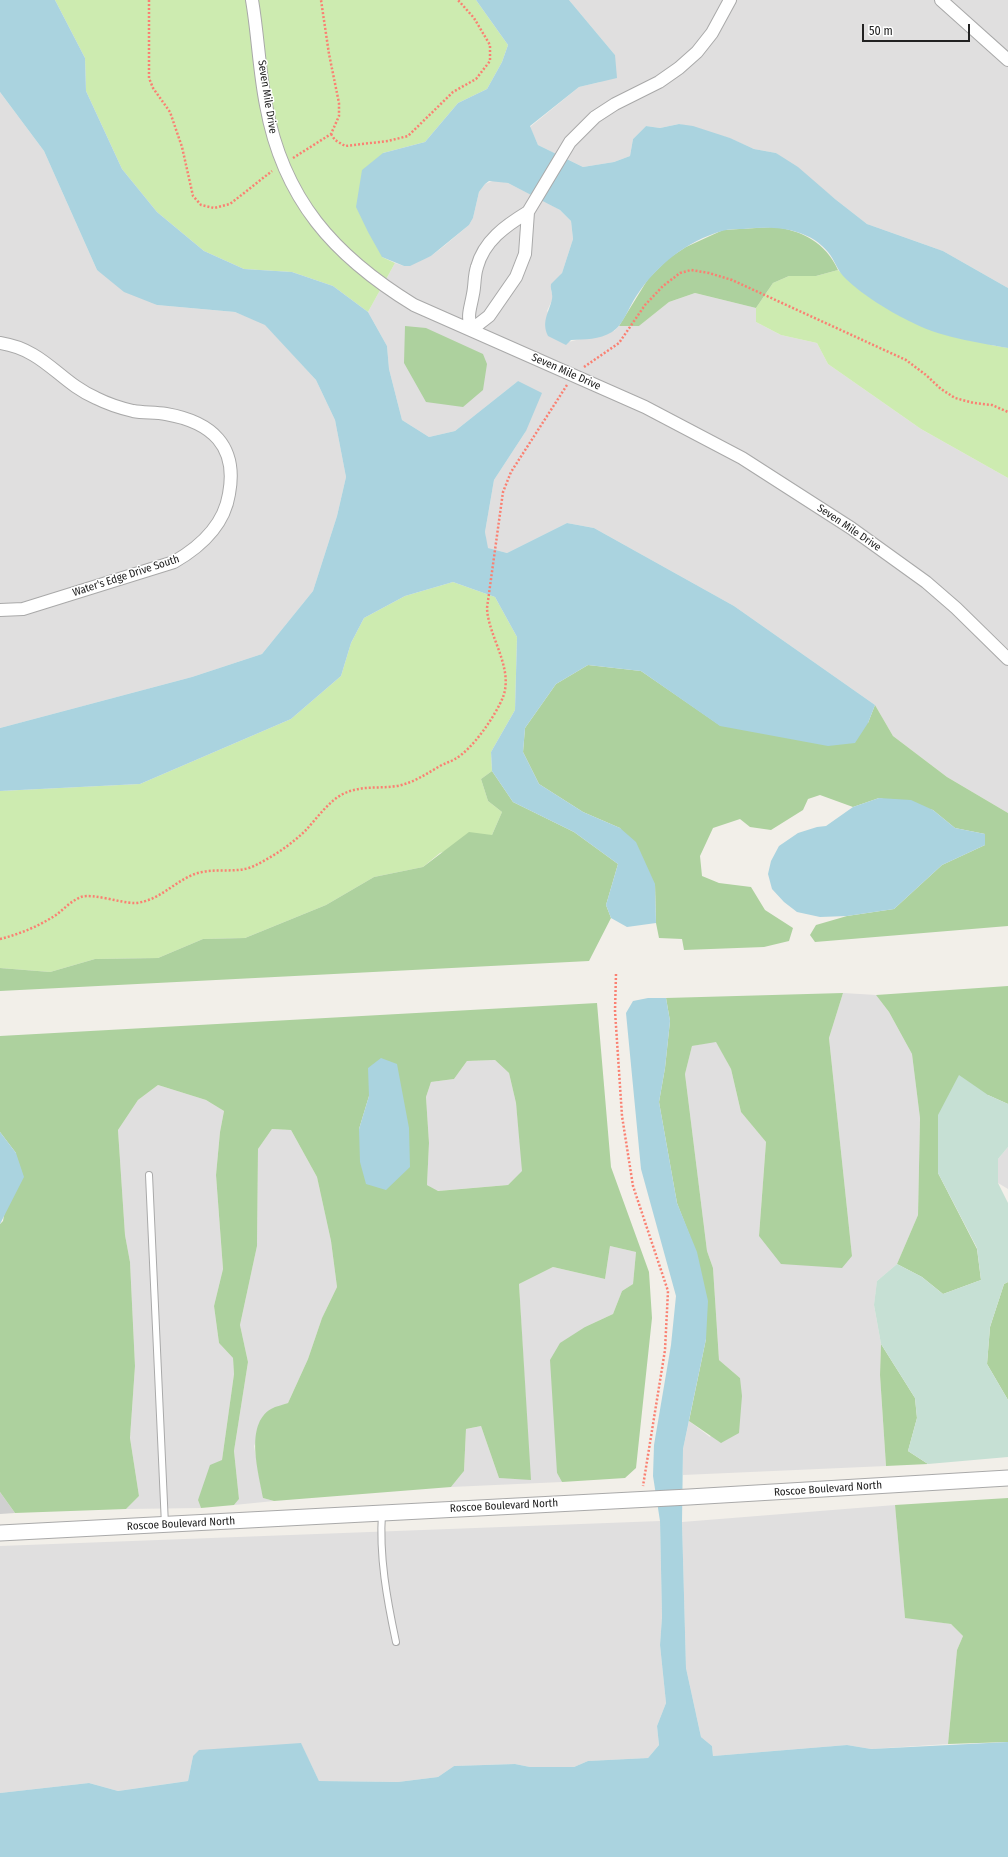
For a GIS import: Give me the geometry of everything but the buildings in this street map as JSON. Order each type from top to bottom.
[{"type":"street","name":"Seven Mile Drive","points":[[252,0],[266,104],[274,141],[283,164],[295,190],[314,220],[329,238],[359,267],[381,285],[414,305],[573,375],[695,432],[742,458],[851,528],[926,582],[956,608],[1008,659]]},
{"type":"street","points":[[528,212],[525,254],[516,277],[488,316],[471,330],[468,314],[473,295],[476,268],[482,252],[495,236],[509,224],[528,212],[563,151],[574,137],[595,117],[615,104],[659,82],[679,68],[697,52],[712,33],[730,0]]},
{"type":"street","points":[[941,0],[1008,60]]},
{"type":"street","name":"Water's Edge Drive South","points":[[0,344],[26,351],[44,360],[72,384],[93,397],[111,405],[135,411],[166,414],[186,418],[204,427],[222,442],[228,454],[231,466],[229,497],[222,515],[206,539],[189,554],[174,562],[23,609],[0,610]]},
{"type":"street","name":"Roscoe Boulevard North","points":[[0,1534],[689,1497],[1008,1478]]},
{"type":"lane","points":[[149,1175],[165,1525]]},
{"type":"lane","points":[[382,1513],[381,1533],[387,1596],[396,1642]]},
{"type":"path","points":[[149,0],[149,78],[153,88],[170,112],[176,126],[192,196],[201,205],[214,208],[230,204],[264,176],[330,134],[339,116],[339,103],[329,54],[322,0]]},
{"type":"path","points":[[330,134],[335,140],[345,146],[388,141],[408,136],[453,92],[476,79],[490,61],[490,45],[474,18],[458,0]]},
{"type":"path","points":[[0,940],[21,934],[56,914],[68,904],[83,896],[97,897],[117,902],[136,903],[154,900],[191,875],[203,871],[245,870],[289,844],[305,831],[341,795],[358,788],[396,786],[413,781],[456,759],[471,747],[497,710],[504,695],[505,674],[494,635],[487,618],[488,599],[503,492],[511,472],[573,375],[619,343],[645,305],[663,286],[680,273],[691,270],[709,273],[732,280],[906,360],[926,375],[941,390],[955,398],[974,403],[992,405],[1008,412]]},
{"type":"path","points":[[616,974],[615,1011],[622,1116],[633,1186],[668,1291],[665,1350],[649,1498]]},
{"type":"shaded area","points":[[569,0],[1008,0],[1008,288],[943,251],[867,224],[776,153],[754,149],[729,138],[679,124],[660,128],[646,126],[633,139],[630,156],[614,162],[583,167],[538,145],[530,127],[579,87],[600,82],[615,55]]},
{"type":"shaded area","points":[[0,92],[44,151],[97,270],[157,305],[235,312],[265,324],[316,380],[335,420],[346,477],[337,516],[313,591],[262,654],[192,677],[0,728]]},
{"type":"shaded area","points":[[495,180],[508,183],[548,203],[560,210],[571,221],[573,239],[562,273],[551,290],[553,298],[547,311],[568,342],[614,331],[619,326],[639,326],[669,302],[695,293],[756,308],[756,322],[781,335],[817,343],[828,364],[921,429],[1008,478],[1008,813],[947,777],[893,736],[875,705],[734,606],[594,528],[567,523],[507,553],[487,548],[485,532],[494,480],[526,431],[518,381],[455,431],[429,437],[402,420],[389,369],[387,346],[368,312],[395,263],[404,266],[431,256],[444,246],[469,225],[473,218],[479,192],[485,184]]},
{"type":"shaded area","points":[[843,993],[876,995],[889,1012],[912,1054],[920,1118],[918,1215],[897,1264],[877,1281],[874,1305],[881,1344],[880,1375],[886,1466],[683,1475],[683,1449],[689,1421],[710,1437],[740,1378],[719,1360],[713,1268],[707,1251],[685,1074],[692,1046],[716,1041],[731,1069],[741,1112],[766,1142],[759,1236],[852,1256],[829,1038]]},
{"type":"shaded area","points":[[495,1060],[509,1073],[516,1103],[523,1171],[508,1185],[437,1191],[427,1185],[429,1143],[426,1097],[431,1082],[454,1079],[467,1061]]},
{"type":"shaded area","points":[[158,1085],[206,1100],[224,1111],[220,1132],[216,1175],[223,1269],[214,1306],[219,1343],[233,1358],[234,1374],[222,1460],[198,1500],[201,1508],[126,1509],[139,1496],[130,1438],[135,1366],[130,1262],[125,1235],[118,1130],[138,1100]]},
{"type":"shaded area","points":[[272,1129],[291,1130],[317,1177],[331,1241],[337,1287],[322,1318],[308,1359],[288,1403],[270,1410],[254,1446],[263,1498],[274,1501],[234,1505],[239,1499],[234,1451],[248,1362],[240,1325],[257,1246],[258,1149]]},
{"type":"shaded area","points":[[1008,1147],[1008,1189],[998,1183],[998,1159]]},
{"type":"shaded area","points":[[610,1246],[636,1252],[633,1284],[622,1291],[613,1314],[585,1327],[557,1473],[562,1482],[451,1487],[464,1471],[466,1429],[481,1426],[499,1478],[530,1479],[519,1284],[553,1267],[605,1279]]},
{"type":"shaded area","points":[[0,1492],[15,1513],[0,1514]]},
{"type":"shaded area","points":[[895,1505],[905,1617],[951,1624],[963,1636],[957,1650],[948,1744],[871,1749],[847,1745],[713,1756],[712,1746],[701,1737],[686,1668],[682,1522]]},
{"type":"shaded area","points":[[660,1521],[662,1617],[660,1645],[666,1703],[657,1726],[659,1745],[648,1758],[588,1761],[574,1767],[530,1767],[515,1764],[454,1766],[438,1777],[398,1782],[319,1781],[301,1744],[193,1756],[188,1781],[118,1791],[89,1783],[0,1793],[0,1546]]},
{"type":"green space","points":[[55,0],[476,0],[508,45],[502,62],[487,89],[458,103],[425,142],[383,153],[382,257],[395,263],[368,312],[333,286],[292,272],[244,269],[204,251],[157,212],[122,169],[86,91],[85,58]]},
{"type":"green space","points":[[773,227],[794,231],[820,245],[827,252],[838,270],[816,276],[789,276],[773,283],[756,308],[695,293],[669,302],[639,326],[619,326],[648,279],[669,258],[686,247],[723,230]]},
{"type":"green space","points":[[838,270],[860,290],[883,306],[991,345],[1008,348],[1008,478],[921,429],[828,364],[817,343],[781,335],[756,322],[756,308],[773,283],[789,276],[816,276]]},
{"type":"green space","points":[[405,326],[426,328],[483,354],[487,364],[483,390],[463,407],[426,402],[404,363]]},
{"type":"green space","points":[[453,582],[495,597],[517,637],[515,710],[491,752],[492,771],[481,779],[488,801],[502,812],[492,835],[440,853],[423,867],[374,877],[326,905],[245,938],[203,939],[158,958],[95,959],[50,972],[0,968],[0,791],[140,784],[291,719],[341,676],[351,643],[364,618],[405,596]]},
{"type":"green space","points":[[588,665],[641,671],[721,726],[868,723],[875,705],[893,736],[947,777],[1008,813],[1008,926],[815,942],[810,935],[816,925],[847,916],[894,909],[942,865],[985,845],[985,834],[955,828],[933,810],[879,798],[853,807],[820,795],[808,799],[803,810],[771,830],[750,827],[740,819],[713,828],[700,856],[702,876],[719,883],[751,887],[765,910],[793,928],[789,941],[764,947],[684,950],[682,939],[659,938],[656,923],[655,885],[620,828],[583,812],[539,784],[523,752],[525,728],[556,684]]},
{"type":"green space","points":[[492,771],[513,802],[574,832],[618,864],[606,905],[611,918],[589,961],[0,991],[0,968],[50,972],[95,959],[158,958],[203,939],[245,938],[326,905],[374,877],[423,867],[469,832],[492,835],[502,812],[488,801],[481,779]]},
{"type":"green space","points":[[1008,986],[1008,1104],[988,1095],[938,1173],[977,1249],[981,1280],[943,1294],[922,1277],[897,1264],[918,1215],[920,1118],[912,1054],[889,1012],[876,995]]},
{"type":"green space","points":[[843,993],[829,1038],[852,1256],[842,1268],[781,1264],[759,1236],[766,1142],[741,1112],[731,1069],[716,1042],[692,1046],[685,1074],[707,1251],[713,1268],[719,1360],[740,1378],[742,1396],[739,1433],[721,1443],[689,1421],[706,1339],[696,1252],[677,1203],[659,1102],[665,1068],[670,1021],[666,998]]},
{"type":"green space","points":[[597,1003],[611,1167],[649,1272],[652,1318],[636,1468],[625,1478],[562,1482],[557,1473],[550,1360],[560,1343],[585,1327],[613,1314],[622,1291],[633,1284],[636,1252],[610,1246],[605,1279],[553,1267],[519,1284],[531,1480],[499,1478],[481,1426],[466,1429],[464,1471],[451,1487],[274,1501],[263,1498],[255,1450],[258,1426],[263,1416],[271,1409],[288,1403],[308,1359],[322,1318],[337,1287],[331,1241],[317,1177],[291,1130],[272,1129],[258,1149],[257,1246],[240,1325],[248,1362],[234,1451],[239,1499],[234,1505],[201,1508],[198,1500],[210,1465],[222,1460],[234,1374],[233,1358],[219,1343],[214,1306],[223,1269],[216,1175],[220,1132],[224,1111],[206,1100],[158,1085],[138,1100],[118,1130],[125,1235],[130,1262],[135,1366],[130,1438],[139,1496],[126,1509],[15,1513],[0,1492],[0,1224],[3,1221],[16,1153],[0,1132],[0,1036]],"holes":[[[495,1060],[509,1073],[516,1103],[522,1171],[508,1185],[438,1191],[427,1185],[429,1143],[426,1097],[431,1082],[454,1079],[467,1061]],[[369,1068],[386,1190],[359,1129],[369,1096]]]},
{"type":"green space","points":[[959,1075],[988,1095],[1008,1104],[1008,1147],[998,1159],[998,1183],[1008,1203],[1008,1282],[1004,1284],[990,1327],[987,1364],[1008,1400],[1008,1457],[928,1464],[908,1451],[917,1418],[915,1398],[881,1344],[874,1305],[877,1281],[897,1264],[922,1277],[943,1294],[981,1280],[977,1248],[938,1173],[938,1115]]},
{"type":"green space","points":[[1008,1282],[1008,1400],[987,1364],[990,1327],[1004,1284]]},
{"type":"green space","points":[[881,1344],[915,1398],[917,1418],[908,1451],[928,1464],[886,1466],[880,1375]]},
{"type":"green space","points":[[1008,1498],[1008,1742],[948,1744],[957,1650],[963,1636],[951,1624],[905,1618],[895,1505]]},
{"type":"water","points":[[0,0],[55,0],[85,58],[86,91],[122,169],[157,212],[204,251],[244,269],[292,272],[333,286],[368,312],[387,346],[389,369],[402,420],[429,437],[455,431],[518,381],[542,393],[526,431],[494,480],[485,532],[488,548],[507,553],[567,523],[594,528],[734,606],[875,705],[868,723],[855,743],[828,746],[720,726],[641,671],[588,665],[556,684],[525,728],[523,752],[539,784],[583,812],[620,828],[636,842],[655,884],[656,923],[627,927],[611,918],[606,905],[618,864],[574,832],[513,802],[492,771],[491,752],[515,710],[517,637],[495,597],[453,582],[405,596],[364,618],[351,643],[341,676],[291,719],[140,784],[0,791],[0,728],[192,677],[262,654],[313,591],[337,516],[346,477],[335,420],[316,380],[265,325],[235,312],[157,305],[124,292],[97,270],[44,151],[0,92]]},
{"type":"water","points":[[476,0],[569,0],[615,55],[617,78],[579,87],[530,126],[538,145],[583,167],[614,162],[630,156],[633,139],[646,126],[660,128],[679,124],[693,126],[730,138],[754,149],[776,153],[798,167],[867,224],[943,251],[1008,288],[1008,348],[945,335],[921,327],[909,321],[876,302],[846,279],[840,273],[828,252],[820,244],[810,237],[800,233],[778,228],[725,230],[697,241],[663,264],[634,299],[620,325],[616,329],[607,335],[597,338],[571,340],[566,345],[548,336],[545,321],[552,299],[551,284],[562,273],[573,239],[571,221],[560,210],[508,183],[489,181],[485,184],[479,192],[473,218],[469,225],[431,256],[410,266],[404,266],[382,257],[356,207],[362,170],[383,153],[425,142],[458,103],[487,89],[502,62],[508,45]]},
{"type":"water","points":[[879,798],[911,800],[933,810],[955,828],[985,834],[985,845],[942,865],[894,909],[847,916],[820,917],[797,912],[784,902],[772,889],[768,874],[771,861],[779,846],[798,833],[817,827],[826,826],[853,807]]},
{"type":"water","points":[[648,998],[666,998],[670,1021],[665,1068],[659,1102],[677,1203],[697,1252],[708,1301],[706,1339],[683,1449],[682,1522],[686,1668],[701,1737],[712,1746],[713,1756],[847,1745],[871,1749],[1008,1742],[1008,1857],[0,1857],[0,1793],[89,1783],[118,1791],[188,1781],[193,1756],[199,1750],[301,1743],[319,1781],[398,1782],[438,1777],[454,1766],[515,1764],[530,1767],[574,1767],[588,1761],[648,1758],[659,1745],[657,1726],[666,1703],[660,1645],[662,1617],[660,1521],[653,1476],[654,1445],[671,1345],[676,1296],[641,1169],[626,1013],[633,1001]]},
{"type":"water","points":[[381,1058],[397,1064],[409,1128],[410,1167],[386,1190],[366,1184],[360,1162],[359,1129],[369,1096],[368,1068]]},
{"type":"water","points":[[0,1132],[16,1153],[24,1177],[0,1224]]}]
